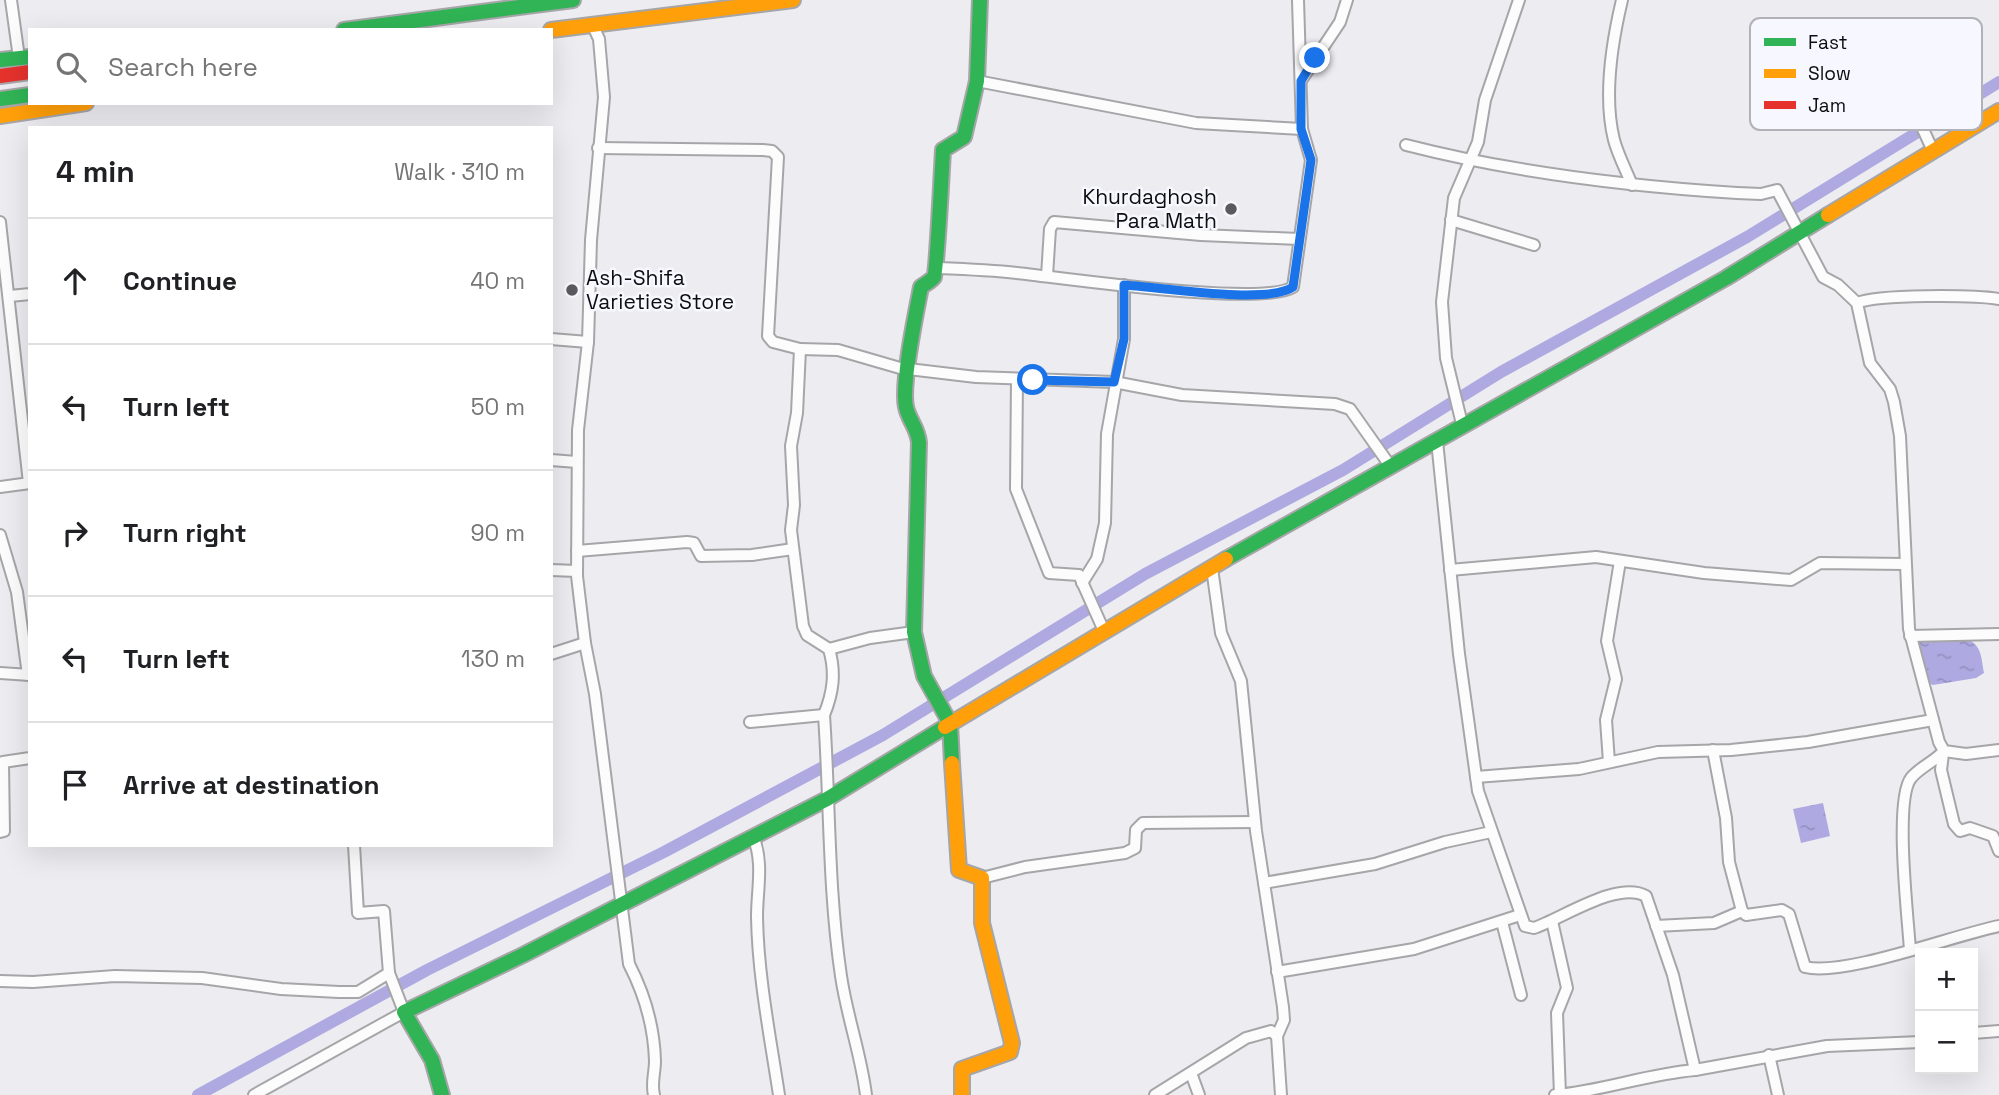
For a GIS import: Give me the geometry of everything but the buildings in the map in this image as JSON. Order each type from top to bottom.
[{"type":"main road","points":[[359,28],[573,0]]},
{"type":"main road","points":[[553,30],[793,0]]},
{"type":"main road","points":[[962,1095],[962,1069],[1010,1052],[1012,1043],[982,923],[982,878],[959,870],[946,718],[928,683],[914,632],[919,443],[918,429],[906,407],[917,299],[921,287],[933,279],[937,268],[935,251],[943,150],[964,137],[977,81],[980,0]]},
{"type":"main road","points":[[0,60],[24,57]]},
{"type":"main road","points":[[0,76],[28,72]]},
{"type":"main road","points":[[0,99],[28,95]]},
{"type":"main road","points":[[0,116],[73,105]]},
{"type":"main road","points":[[1982,119],[1999,111]]},
{"type":"main road","points":[[442,1095],[432,1060],[403,1008],[523,956],[620,896],[753,836],[827,799],[946,718],[1101,627],[1212,568],[1437,441],[1462,424],[1495,409],[1930,145],[1960,130]]},
{"type":"street","points":[[11,0],[24,57]]},
{"type":"street","points":[[937,268],[1224,293],[1287,292],[1293,287],[1311,160],[1301,129],[1298,0]]},
{"type":"street","points":[[1301,81],[1339,22],[1347,0]]},
{"type":"street","points":[[1462,424],[1446,358],[1443,326],[1442,302],[1451,220],[1459,180],[1478,142],[1485,100],[1519,0]]},
{"type":"street","points":[[1622,0],[1612,54],[1611,118],[1614,140],[1632,185]]},
{"type":"street","points":[[592,24],[599,39],[604,97],[598,148],[588,342],[579,407],[577,571],[585,643],[596,694],[629,964],[646,996],[652,1027],[655,1066],[653,1095]]},
{"type":"street","points":[[977,81],[1196,123],[1301,129]]},
{"type":"street","points":[[1923,130],[1930,145]]},
{"type":"street","points":[[1406,145],[1469,161],[1632,185],[1761,194],[1776,190],[1823,277],[1838,285],[1857,303],[1870,363],[1889,389],[1896,409],[1910,636],[1944,751],[1941,770],[1954,824],[1960,831],[1970,828],[1993,836],[1999,851]]},
{"type":"street","points":[[598,148],[772,151],[778,157],[768,336],[773,342],[800,349],[838,350],[909,369],[1017,379],[1114,382],[1182,395],[1335,404],[1350,409],[1391,467]]},
{"type":"street","points":[[1451,220],[1534,244]]},
{"type":"street","points":[[0,222],[28,473]]},
{"type":"street","points":[[1047,276],[1050,229],[1054,222],[1211,236],[1299,239]]},
{"type":"street","points":[[1082,583],[1097,559],[1105,523],[1104,471],[1114,382],[1124,339],[1124,285]]},
{"type":"street","points":[[10,296],[28,295]]},
{"type":"street","points":[[1857,303],[1874,299],[1967,296],[1999,299]]},
{"type":"street","points":[[553,340],[588,342]]},
{"type":"street","points":[[800,349],[797,412],[791,446],[793,549],[803,626],[807,635],[829,649],[870,638],[914,632]]},
{"type":"street","points":[[1017,379],[1016,489],[1049,573],[1079,575],[1101,627]]},
{"type":"street","points":[[1437,441],[1476,777],[1490,832],[1520,915],[1525,926],[1534,928],[1615,894],[1637,891],[1646,897],[1673,975],[1695,1070]]},
{"type":"street","points":[[553,460],[578,462]]},
{"type":"street","points":[[0,487],[28,483]]},
{"type":"street","points":[[0,535],[25,622],[28,662]]},
{"type":"street","points":[[577,551],[687,542],[694,543],[701,556],[752,555],[793,549]]},
{"type":"street","points":[[1450,570],[1570,557],[1791,580],[1820,563],[1906,564]]},
{"type":"street","points":[[1609,762],[1606,720],[1616,679],[1607,641],[1620,561]]},
{"type":"street","points":[[1212,568],[1222,633],[1241,681],[1255,822],[1284,1020],[1278,1036],[1280,1095]]},
{"type":"street","points":[[553,570],[577,571]]},
{"type":"street","points":[[1910,636],[1999,634]]},
{"type":"street","points":[[553,653],[585,643]]},
{"type":"street","points":[[829,649],[834,692],[824,715],[830,782],[827,799],[841,975],[850,1030],[862,1059],[866,1095]]},
{"type":"street","points":[[0,673],[28,675]]},
{"type":"street","points":[[750,722],[824,715]]},
{"type":"street","points":[[1476,777],[1556,772],[1658,752],[1713,750],[1877,732],[1933,720]]},
{"type":"street","points":[[1713,750],[1726,818],[1730,862],[1742,911],[1746,915],[1782,910],[1789,914],[1800,959],[1805,967],[1815,969],[1910,950],[1999,926]]},
{"type":"street","points":[[1910,950],[1903,820],[1905,789],[1911,778],[1944,751],[1966,754],[1999,750]]},
{"type":"street","points":[[0,832],[4,831],[3,762],[28,758]]},
{"type":"street","points":[[982,878],[1025,867],[1125,853],[1135,849],[1136,830],[1143,823],[1255,822]]},
{"type":"street","points":[[1264,883],[1385,862],[1424,848],[1490,832]]},
{"type":"street","points":[[753,836],[759,856],[757,918],[769,1038],[779,1095]]},
{"type":"street","points":[[254,1095],[403,1008],[390,974],[384,911],[358,913],[354,847]]},
{"type":"street","points":[[1656,926],[1714,923],[1742,911]]},
{"type":"street","points":[[1277,972],[1414,949],[1520,915]]},
{"type":"street","points":[[1552,921],[1567,988],[1557,1013],[1560,1094]]},
{"type":"street","points":[[1502,922],[1521,995]]},
{"type":"street","points":[[0,981],[33,982],[115,976],[202,978],[281,989],[358,992],[390,974]]},
{"type":"street","points":[[1155,1095],[1246,1038],[1271,1031],[1278,1036]]},
{"type":"street","points":[[1978,1033],[1999,1031]]},
{"type":"street","points":[[1555,1095],[1594,1091],[1828,1045],[1915,1042]]},
{"type":"street","points":[[1769,1055],[1778,1095]]},
{"type":"street","points":[[1191,1073],[1199,1095]]},
{"type":"water","points":[[1964,638],[1977,647],[1984,673],[1976,678],[1933,685],[1927,682],[1917,651],[1919,639]]},
{"type":"water","points":[[1823,803],[1830,836],[1801,843],[1793,809]]},
{"type":"waterway","points":[[1982,92],[1999,82]]},
{"type":"waterway","points":[[198,1095],[427,970],[664,852],[883,735],[1145,574],[1343,470],[1501,372],[1747,237],[1921,130]]},
{"type":"traffic: fast","points":[[359,28],[573,0]]},
{"type":"traffic: fast","points":[[952,763],[950,723],[924,676],[914,632],[919,443],[907,412],[905,396],[921,287],[934,277],[935,271],[943,150],[964,137],[977,81],[980,0]]},
{"type":"traffic: fast","points":[[0,60],[28,57]]},
{"type":"traffic: fast","points":[[0,99],[28,95]]},
{"type":"traffic: fast","points":[[1226,559],[1726,278],[1828,215]]},
{"type":"traffic: fast","points":[[442,1095],[432,1060],[404,1012],[523,955],[827,799],[945,727]]},
{"type":"traffic: slow","points":[[553,30],[793,0]]},
{"type":"traffic: slow","points":[[0,116],[73,105]]},
{"type":"traffic: slow","points":[[1982,121],[1999,111]]},
{"type":"traffic: slow","points":[[1828,215],[1968,130]]},
{"type":"traffic: slow","points":[[945,727],[1226,559]]},
{"type":"traffic: slow","points":[[952,763],[959,870],[982,878],[982,923],[1012,1043],[1010,1052],[962,1069],[962,1095]]},
{"type":"traffic: jam","points":[[0,76],[28,72]]},
{"type":"place","name":"Khurdaghosh Para Math","points":[[1231,209]]},
{"type":"place","name":"Ash-Shifa Varieties Store","points":[[572,290]]},
{"type":"route","points":[[1033,380],[1114,382],[1124,339],[1124,285],[1224,293],[1287,292],[1293,287],[1311,160],[1309,145],[1301,129],[1301,81],[1315,58]]}]
